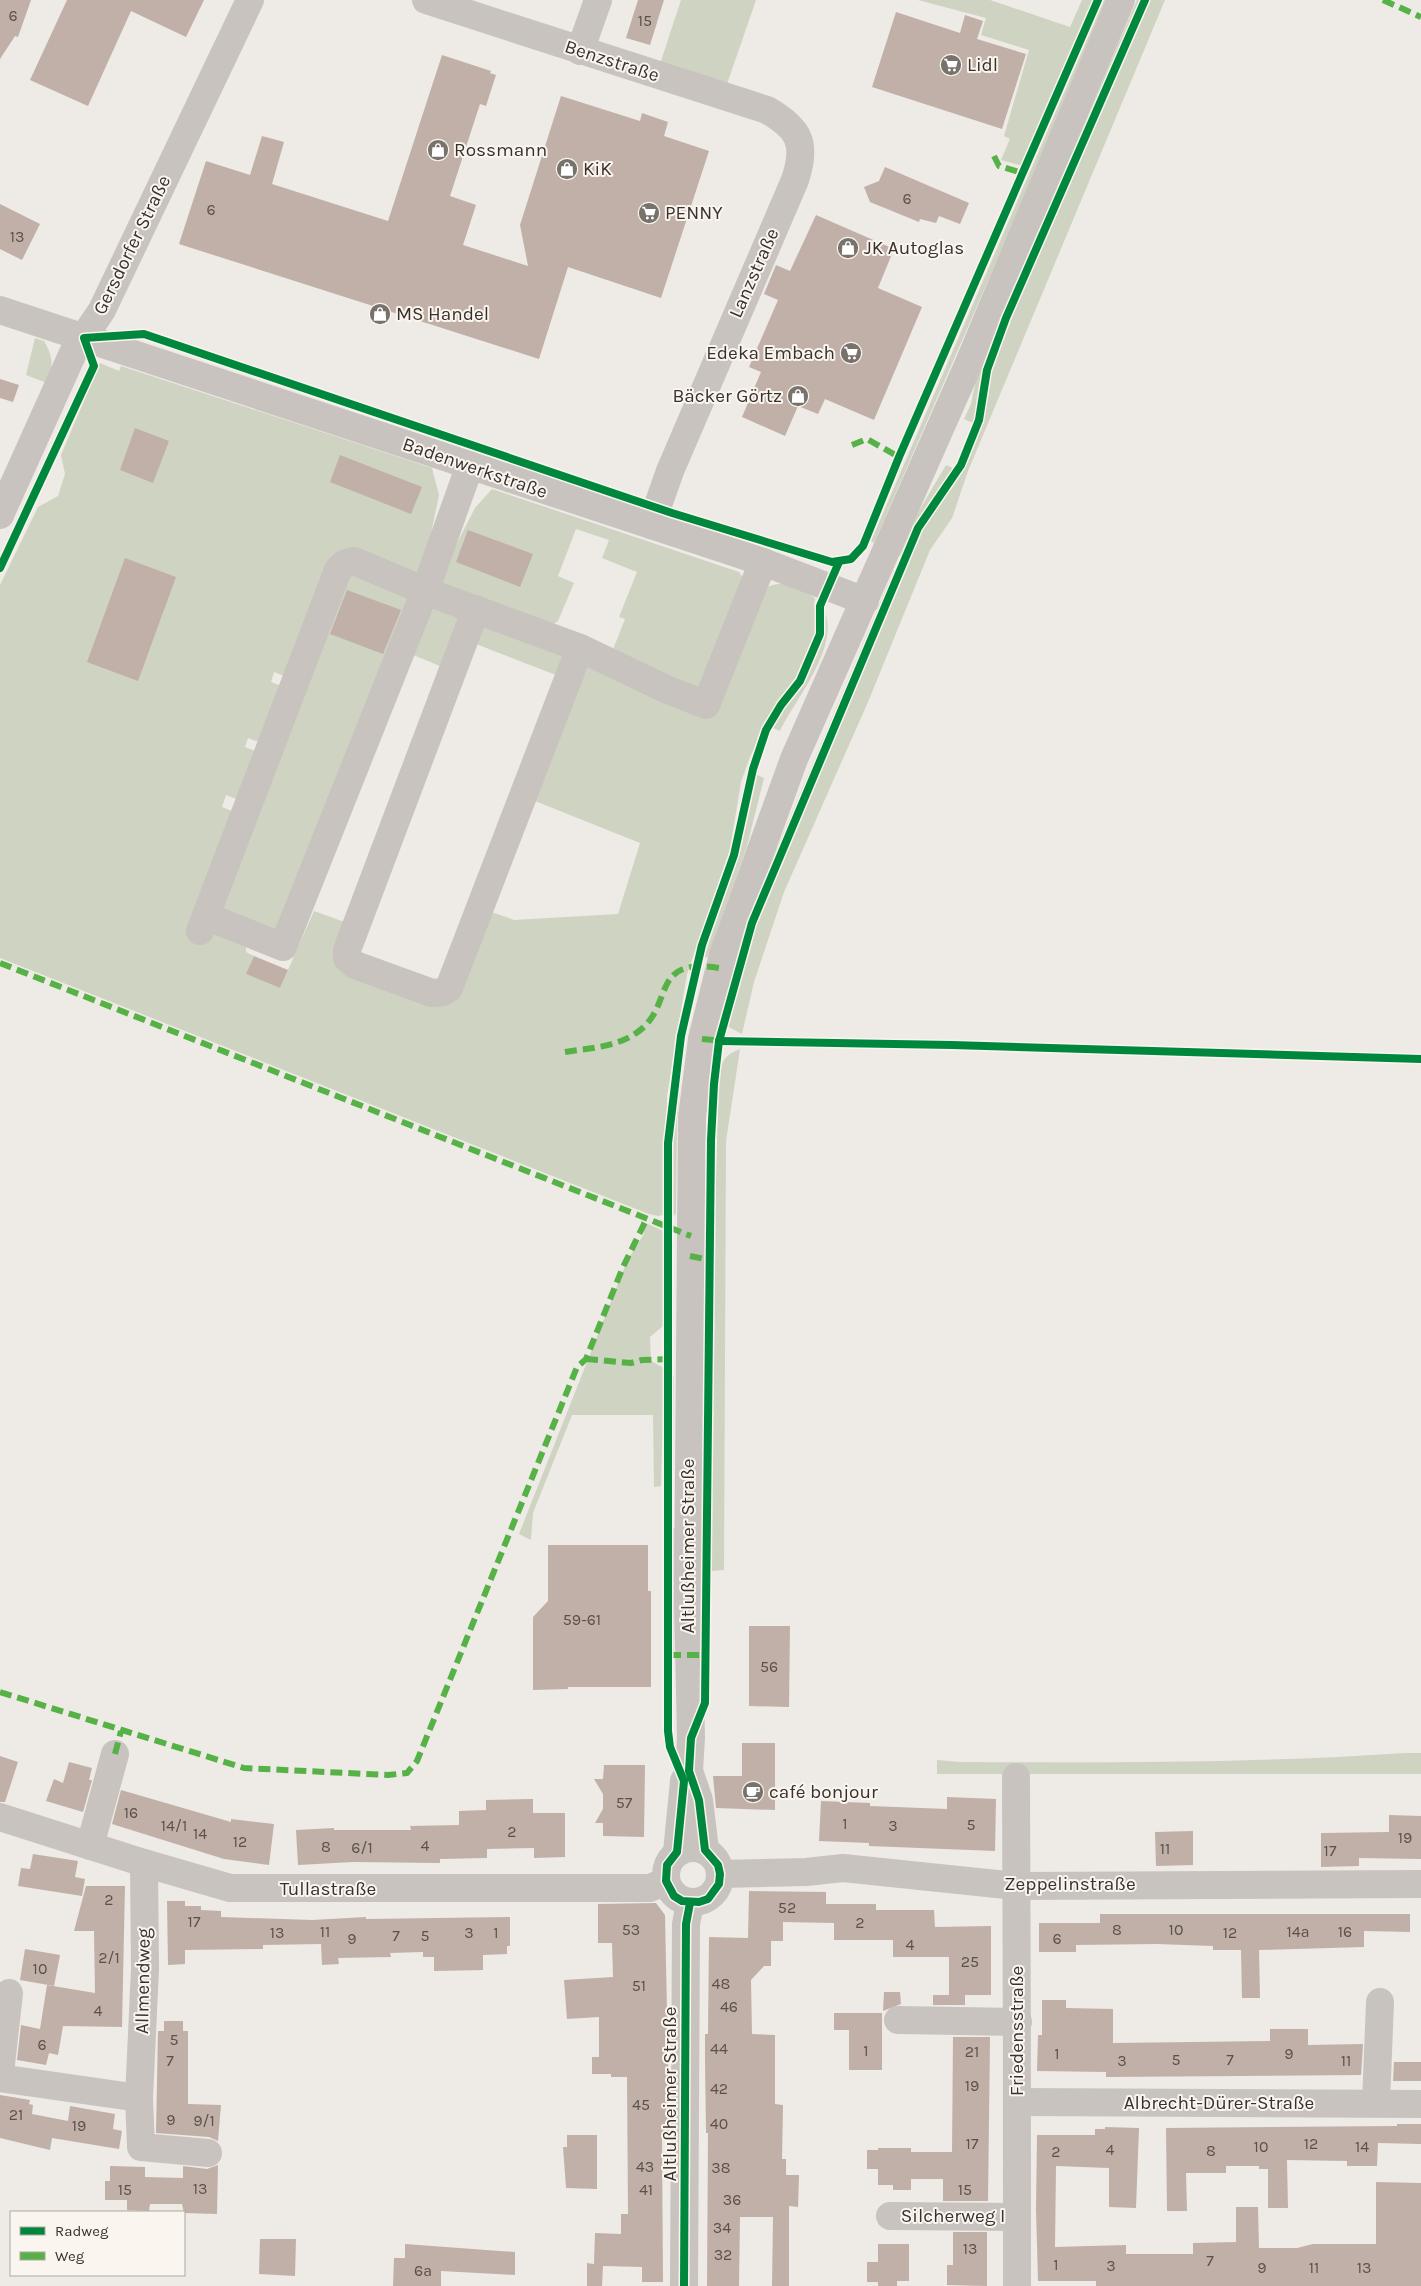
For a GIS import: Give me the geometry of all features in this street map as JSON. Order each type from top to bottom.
[{"type":"street","name":"Gersdorfer Straße","points":[[0,515],[73,353],[102,310],[250,0]]},
{"type":"street","name":"Benzstraße","points":[[426,0],[767,110],[794,130]]},
{"type":"street","points":[[580,51],[598,0]]},
{"type":"street","name":"Altlußheimer Straße","points":[[720,1874],[716,1860],[705,1850],[699,1800],[690,1771],[688,1597],[692,1117],[702,1039],[711,998],[734,921],[794,759],[998,295],[1121,0]]},
{"type":"street","name":"Lanzstraße","points":[[651,525],[670,471],[801,161],[800,144],[794,130]]},
{"type":"street","name":"Badenwerkstraße","points":[[0,310],[470,465],[551,494],[763,562],[865,601]]},
{"type":"street","points":[[470,465],[425,591],[283,947],[203,924],[338,570],[344,564],[354,562],[425,591],[580,648],[666,689],[706,705],[763,562]]},
{"type":"street","points":[[476,609],[347,950],[347,958],[355,965],[432,993],[443,992],[449,988],[580,648]]},
{"type":"street","points":[[90,1846],[115,1754]]},
{"type":"street","name":"Altlußheimer Straße","points":[[666,1881],[667,1865],[677,1852],[684,1781],[690,1771]]},
{"type":"street","name":"Friedensstraße","points":[[1016,1777],[1018,2022],[1017,2286]]},
{"type":"street","name":"Tullastraße","points":[[0,1817],[211,1884],[250,1890],[650,1888],[666,1881]]},
{"type":"street","points":[[677,1852],[695,1848],[705,1850]]},
{"type":"street","name":"Allmendweg","points":[[144,1863],[145,1969],[139,2098],[141,2147],[208,2153]]},
{"type":"street","name":"Zeppelinstraße","points":[[720,1874],[806,1872],[843,1868],[1016,1886],[1421,1884]]},
{"type":"street","points":[[666,1881],[674,1896],[690,1903],[708,1898],[715,1892],[720,1874]]},
{"type":"street","name":"Altlußheimer Straße","points":[[684,2286],[686,1924],[690,1903]]},
{"type":"street","points":[[0,2073],[9,1993]]},
{"type":"street","points":[[1376,2104],[1380,2002]]},
{"type":"street","points":[[898,2020],[1018,2022]]},
{"type":"street","points":[[0,2078],[139,2098]]},
{"type":"street","name":"Albrecht-Dürer-Straße","points":[[1017,2102],[1421,2104]]},
{"type":"street","name":"Silcherweg I","points":[[890,2216],[1017,2217]]},
{"type":"green space","points":[[681,0],[756,0],[726,87],[659,67]]},
{"type":"green space","points":[[918,0],[990,0],[1070,27],[1082,0],[1096,0],[1023,166],[1001,160],[1010,139],[1004,136],[1029,50],[981,35],[986,18]]},
{"type":"green space","points":[[1104,0],[1110,0],[874,543],[871,541]]},
{"type":"green space","points":[[1137,0],[1142,0],[992,344],[973,423],[964,419],[971,404],[977,374]]},
{"type":"green space","points":[[1149,0],[1165,0],[968,471],[952,518],[930,550],[868,702],[784,892],[754,982],[742,1034],[729,1027],[730,1002],[746,948],[762,904],[921,532],[960,476],[982,424],[989,377],[1014,305]]},
{"type":"green space","points":[[35,338],[44,341],[51,357],[52,367],[47,383],[26,375]]},
{"type":"green space","points":[[100,363],[119,371],[121,366],[432,468],[439,495],[424,567],[416,575],[354,555],[292,679],[274,672],[271,682],[289,689],[266,745],[248,738],[245,747],[263,754],[244,802],[226,795],[222,807],[239,814],[211,927],[246,942],[246,952],[254,956],[247,974],[280,988],[314,911],[350,924],[340,951],[437,1001],[486,910],[514,920],[618,914],[640,843],[530,799],[582,661],[653,695],[713,717],[763,589],[778,584],[790,585],[815,598],[817,622],[815,641],[794,682],[770,715],[750,757],[741,782],[730,849],[687,974],[667,1096],[665,1211],[663,1215],[649,1214],[0,958],[0,585],[38,507],[58,496],[65,474],[61,455]]},
{"type":"green space","points":[[946,465],[955,469],[915,530],[904,557],[898,555],[913,521]]},
{"type":"green space","points":[[492,489],[739,572],[743,578],[701,694],[610,657],[625,619],[619,617],[637,572],[602,558],[609,540],[576,529],[558,576],[574,583],[558,621],[551,626],[444,588],[439,578],[475,508]]},
{"type":"green space","points":[[353,567],[410,592],[277,932],[220,911]]},
{"type":"green space","points":[[894,570],[898,572],[764,889],[736,967],[723,1017],[718,1015],[742,932]]},
{"type":"green space","points":[[425,607],[464,611],[447,669],[411,654]]},
{"type":"green space","points":[[825,613],[828,627],[821,658],[780,731],[771,727],[801,684],[814,661],[823,636]]},
{"type":"green space","points":[[479,623],[565,647],[561,677],[471,642]]},
{"type":"green space","points":[[755,774],[764,778],[747,846],[708,957],[704,958],[739,853]]},
{"type":"green space","points":[[693,989],[691,1012],[685,1039],[677,1120],[676,1213],[672,1218],[674,1104],[685,1020]]},
{"type":"green space","points":[[740,1049],[726,1141],[724,1570],[711,1571],[712,1321],[719,1072],[726,1058]]},
{"type":"green space","points":[[641,1221],[663,1231],[665,1239],[664,1325],[650,1337],[651,1361],[664,1368],[661,1486],[654,1487],[653,1415],[572,1415],[533,1513],[531,1540],[519,1534],[627,1261],[644,1234]]},
{"type":"green space","points":[[706,1267],[708,1267],[709,1272],[705,1650],[701,1650]]},
{"type":"green space","points":[[670,1375],[674,1376],[673,1475],[670,1477]]},
{"type":"green space","points":[[673,1528],[676,1528],[674,1652],[672,1652]]},
{"type":"green space","points":[[1421,1753],[1421,1774],[937,1774],[937,1760],[959,1762],[1182,1762]]},
{"type":"building","points":[[0,0],[31,0],[18,37],[15,36],[0,59]]},
{"type":"building","points":[[67,0],[204,0],[186,37],[131,11],[88,106],[30,80]]},
{"type":"building","points":[[638,0],[664,0],[650,45],[626,38]]},
{"type":"building","name":"Lidl","points":[[896,12],[960,33],[965,15],[983,21],[977,39],[1026,54],[1002,129],[872,87]]},
{"type":"building","points":[[442,55],[491,71],[490,73],[496,75],[486,106],[480,104],[450,196],[476,205],[463,245],[528,266],[520,225],[561,96],[640,121],[642,113],[668,122],[664,136],[709,151],[661,298],[568,267],[539,359],[179,244],[206,161],[250,175],[262,136],[284,142],[272,184],[388,221]]},
{"type":"building","points":[[885,167],[969,203],[960,224],[939,216],[936,223],[920,219],[919,222],[870,202],[864,187],[879,181]]},
{"type":"building","points":[[0,204],[40,224],[22,260],[0,249]]},
{"type":"building","points":[[816,215],[894,249],[878,288],[922,307],[874,420],[825,399],[818,414],[798,406],[785,436],[742,417],[761,372],[749,367],[778,300],[764,294],[776,265],[790,271]]},
{"type":"building","points":[[0,379],[19,385],[13,402],[0,398]]},
{"type":"building","points":[[135,428],[169,441],[153,483],[120,470]]},
{"type":"building","points":[[340,455],[422,487],[411,514],[330,482]]},
{"type":"building","points":[[468,530],[533,554],[520,587],[456,562]]},
{"type":"building","points":[[125,558],[176,577],[138,681],[87,662]]},
{"type":"building","points":[[347,590],[401,610],[383,654],[330,634]]},
{"type":"building","points":[[254,956],[288,970],[280,988],[246,974]]},
{"type":"building","points":[[548,1545],[648,1545],[648,1591],[651,1591],[651,1687],[568,1687],[568,1689],[533,1690],[533,1617],[548,1601]]},
{"type":"building","points":[[749,1626],[790,1626],[789,1707],[749,1706]]},
{"type":"building","points":[[742,1743],[775,1743],[775,1810],[716,1808],[713,1776],[742,1776]]},
{"type":"building","points":[[0,1756],[18,1762],[5,1802],[0,1802]]},
{"type":"building","points":[[69,1762],[92,1768],[89,1780],[92,1780],[83,1812],[46,1801],[54,1779],[63,1783]]},
{"type":"building","points":[[604,1765],[645,1765],[644,1837],[603,1836],[603,1823],[595,1823],[603,1809],[603,1794],[594,1779],[603,1779]]},
{"type":"building","points":[[121,1790],[231,1822],[231,1819],[274,1824],[269,1865],[224,1859],[112,1824]]},
{"type":"building","points":[[947,1797],[996,1799],[995,1851],[869,1846],[869,1843],[819,1841],[821,1801],[870,1803],[870,1806],[947,1809]]},
{"type":"building","points":[[533,1799],[533,1813],[565,1813],[565,1857],[534,1858],[534,1848],[487,1849],[487,1858],[440,1859],[440,1863],[353,1862],[298,1865],[296,1830],[334,1828],[334,1830],[411,1830],[410,1826],[459,1825],[459,1811],[486,1810],[486,1800]]},
{"type":"building","points":[[1389,1815],[1421,1816],[1421,1859],[1359,1858],[1359,1866],[1321,1867],[1321,1833],[1389,1832]]},
{"type":"building","points":[[1193,1831],[1193,1865],[1156,1866],[1155,1832]]},
{"type":"building","points":[[33,1854],[78,1861],[75,1877],[85,1879],[82,1896],[18,1886],[21,1868],[30,1869]]},
{"type":"building","points":[[86,1886],[125,1886],[122,2027],[63,2026],[58,2055],[49,2053],[46,2065],[17,2060],[21,2025],[40,2029],[47,1985],[95,1993],[94,1931],[74,1931]]},
{"type":"building","points":[[749,1891],[826,1892],[826,1904],[876,1904],[876,1910],[934,1910],[935,1927],[991,1926],[991,1995],[965,1995],[965,2005],[933,2005],[933,1995],[949,1995],[949,1957],[893,1957],[893,1940],[834,1940],[834,1923],[783,1922],[783,1941],[771,1941],[771,1966],[764,1966],[751,1980],[752,2034],[775,2035],[775,2104],[783,2105],[782,2159],[786,2159],[786,2175],[799,2175],[798,2207],[789,2206],[789,2286],[772,2286],[773,2217],[740,2217],[739,2286],[707,2286],[708,2133],[706,2133],[705,2034],[708,2034],[709,1937],[748,1938]]},
{"type":"building","points":[[167,1901],[185,1901],[185,1906],[201,1906],[201,1910],[221,1911],[221,1917],[312,1920],[366,1917],[366,1919],[510,1917],[510,1946],[507,1946],[507,1954],[483,1955],[483,1970],[434,1971],[434,1957],[423,1957],[423,1952],[390,1953],[391,1957],[338,1958],[339,1964],[322,1965],[321,1944],[263,1945],[263,1949],[185,1950],[185,1964],[168,1965]]},
{"type":"building","points":[[656,1903],[665,1915],[669,2108],[669,2139],[662,2139],[663,2282],[642,2282],[642,2267],[603,2266],[602,2286],[587,2286],[587,2263],[594,2264],[595,2233],[621,2234],[621,2214],[628,2214],[627,2077],[611,2077],[611,2074],[592,2074],[592,2057],[599,2057],[599,2017],[567,2019],[564,1980],[613,1977],[612,1943],[598,1943],[598,1904]]},
{"type":"building","points":[[1100,1914],[1410,1914],[1410,1932],[1364,1931],[1364,1947],[1259,1950],[1260,1998],[1242,1998],[1241,1950],[1213,1950],[1213,1946],[1157,1944],[1076,1945],[1076,1952],[1039,1952],[1039,1923],[1100,1923]]},
{"type":"building","points":[[25,1949],[60,1955],[54,1986],[20,1980]]},
{"type":"building","points":[[884,1992],[900,1992],[901,2004],[883,2011]]},
{"type":"building","points":[[1042,2000],[1066,2000],[1066,2008],[1113,2009],[1113,2043],[1270,2041],[1270,2029],[1308,2029],[1308,2045],[1363,2044],[1361,2075],[1106,2077],[1106,2072],[1037,2071],[1038,2035],[1042,2035]]},
{"type":"building","points":[[834,2013],[882,2013],[882,2070],[849,2070],[849,2030],[834,2030]]},
{"type":"building","points":[[164,2021],[183,2021],[183,2031],[188,2031],[188,2104],[221,2105],[218,2141],[209,2137],[156,2133],[158,2031],[164,2031]]},
{"type":"building","points":[[953,2037],[990,2037],[988,2201],[943,2201],[943,2179],[911,2179],[911,2190],[893,2190],[893,2185],[878,2185],[878,2169],[867,2169],[867,2150],[911,2148],[911,2152],[952,2152]]},
{"type":"building","points":[[1394,2062],[1421,2062],[1421,2081],[1393,2081]]},
{"type":"building","points":[[0,2095],[30,2100],[29,2104],[33,2105],[32,2114],[68,2121],[70,2106],[115,2114],[113,2129],[122,2131],[119,2149],[52,2138],[50,2150],[0,2138]]},
{"type":"building","points":[[1397,2124],[1421,2124],[1421,2144],[1378,2143],[1377,2166],[1347,2166],[1347,2161],[1287,2160],[1288,2208],[1268,2208],[1268,2169],[1259,2169],[1259,2166],[1226,2166],[1226,2173],[1186,2173],[1187,2211],[1167,2211],[1166,2128],[1397,2126]]},
{"type":"building","points":[[1105,2127],[1139,2128],[1136,2208],[1109,2207],[1109,2168],[1056,2166],[1055,2247],[1126,2245],[1126,2254],[1193,2254],[1193,2243],[1236,2242],[1236,2207],[1258,2207],[1259,2248],[1297,2248],[1313,2244],[1376,2244],[1376,2182],[1421,2183],[1421,2286],[1096,2286],[1096,2281],[1038,2281],[1036,2209],[1037,2135],[1095,2135],[1095,2129],[1105,2129]]},
{"type":"building","points":[[567,2135],[597,2135],[597,2189],[566,2188],[563,2147],[567,2147]]},
{"type":"building","points":[[218,2165],[217,2214],[185,2213],[182,2204],[150,2204],[149,2211],[127,2210],[127,2200],[105,2200],[105,2181],[110,2181],[110,2166],[145,2167],[145,2177],[183,2178],[183,2166],[207,2169]]},
{"type":"building","points":[[953,2232],[987,2232],[987,2286],[947,2285],[947,2265],[953,2265]]},
{"type":"building","points":[[260,2239],[296,2239],[295,2276],[259,2274]]},
{"type":"building","points":[[405,2244],[515,2252],[515,2275],[441,2271],[441,2286],[393,2286],[394,2258],[405,2258]]},
{"type":"building","points":[[878,2244],[909,2244],[909,2281],[897,2281],[897,2286],[878,2286],[878,2282],[867,2282],[867,2262],[878,2262]]},
{"type":"marked path","points":[[1383,0],[1421,17]]},
{"type":"marked path","points":[[994,156],[999,166],[1023,173]]},
{"type":"marked path","points":[[852,445],[867,439],[899,457]]},
{"type":"marked path","points":[[0,963],[691,1236]]},
{"type":"marked path","points":[[565,1052],[613,1044],[631,1036],[650,1020],[672,976],[682,969],[697,966],[719,968]]},
{"type":"marked path","points":[[702,1039],[724,1041]]},
{"type":"marked path","points":[[0,1692],[244,1768],[388,1775],[407,1773],[417,1761],[577,1367],[586,1359],[623,1267],[647,1218]]},
{"type":"marked path","points":[[690,1256],[710,1260]]},
{"type":"marked path","points":[[586,1359],[631,1363],[642,1360],[668,1359]]},
{"type":"marked path","points":[[669,1655],[707,1655]]},
{"type":"marked path","points":[[115,1754],[121,1731]]},
{"type":"cycle path","points":[[0,568],[94,366],[84,338],[144,334],[672,513],[832,562],[851,559],[863,546],[899,457],[1098,0]]},
{"type":"cycle path","points":[[839,562],[820,606],[820,634],[800,681],[781,705],[766,730],[753,769],[734,855],[702,945],[681,1036],[668,1143],[668,1731],[670,1747],[684,1781],[677,1852],[667,1865],[666,1881],[674,1896],[682,1901],[699,1902],[708,1899],[719,1884],[720,1874],[718,1865],[705,1850],[699,1800],[689,1771],[691,1738],[705,1703],[711,1140],[714,1084],[719,1041],[752,923],[918,528],[961,465],[979,420],[987,370],[1006,318],[1145,0]]},
{"type":"cycle path","points":[[719,1041],[952,1045],[1421,1059]]},
{"type":"cycle path","points":[[684,2286],[686,1924],[690,1903]]},
{"type":"place","name":"Lidl","points":[[951,65]]},
{"type":"place","name":"Rossmann","points":[[438,150]]},
{"type":"place","name":"KiK","points":[[567,169]]},
{"type":"place","name":"PENNY","points":[[649,213]]},
{"type":"place","name":"JK Autoglas","points":[[848,248]]},
{"type":"place","name":"MS Handel","points":[[380,314]]},
{"type":"place","name":"Edeka Embach","points":[[851,353]]},
{"type":"place","name":"Bäcker Görtz","points":[[798,396]]},
{"type":"place","name":"café bonjour","points":[[753,1792]]}]
